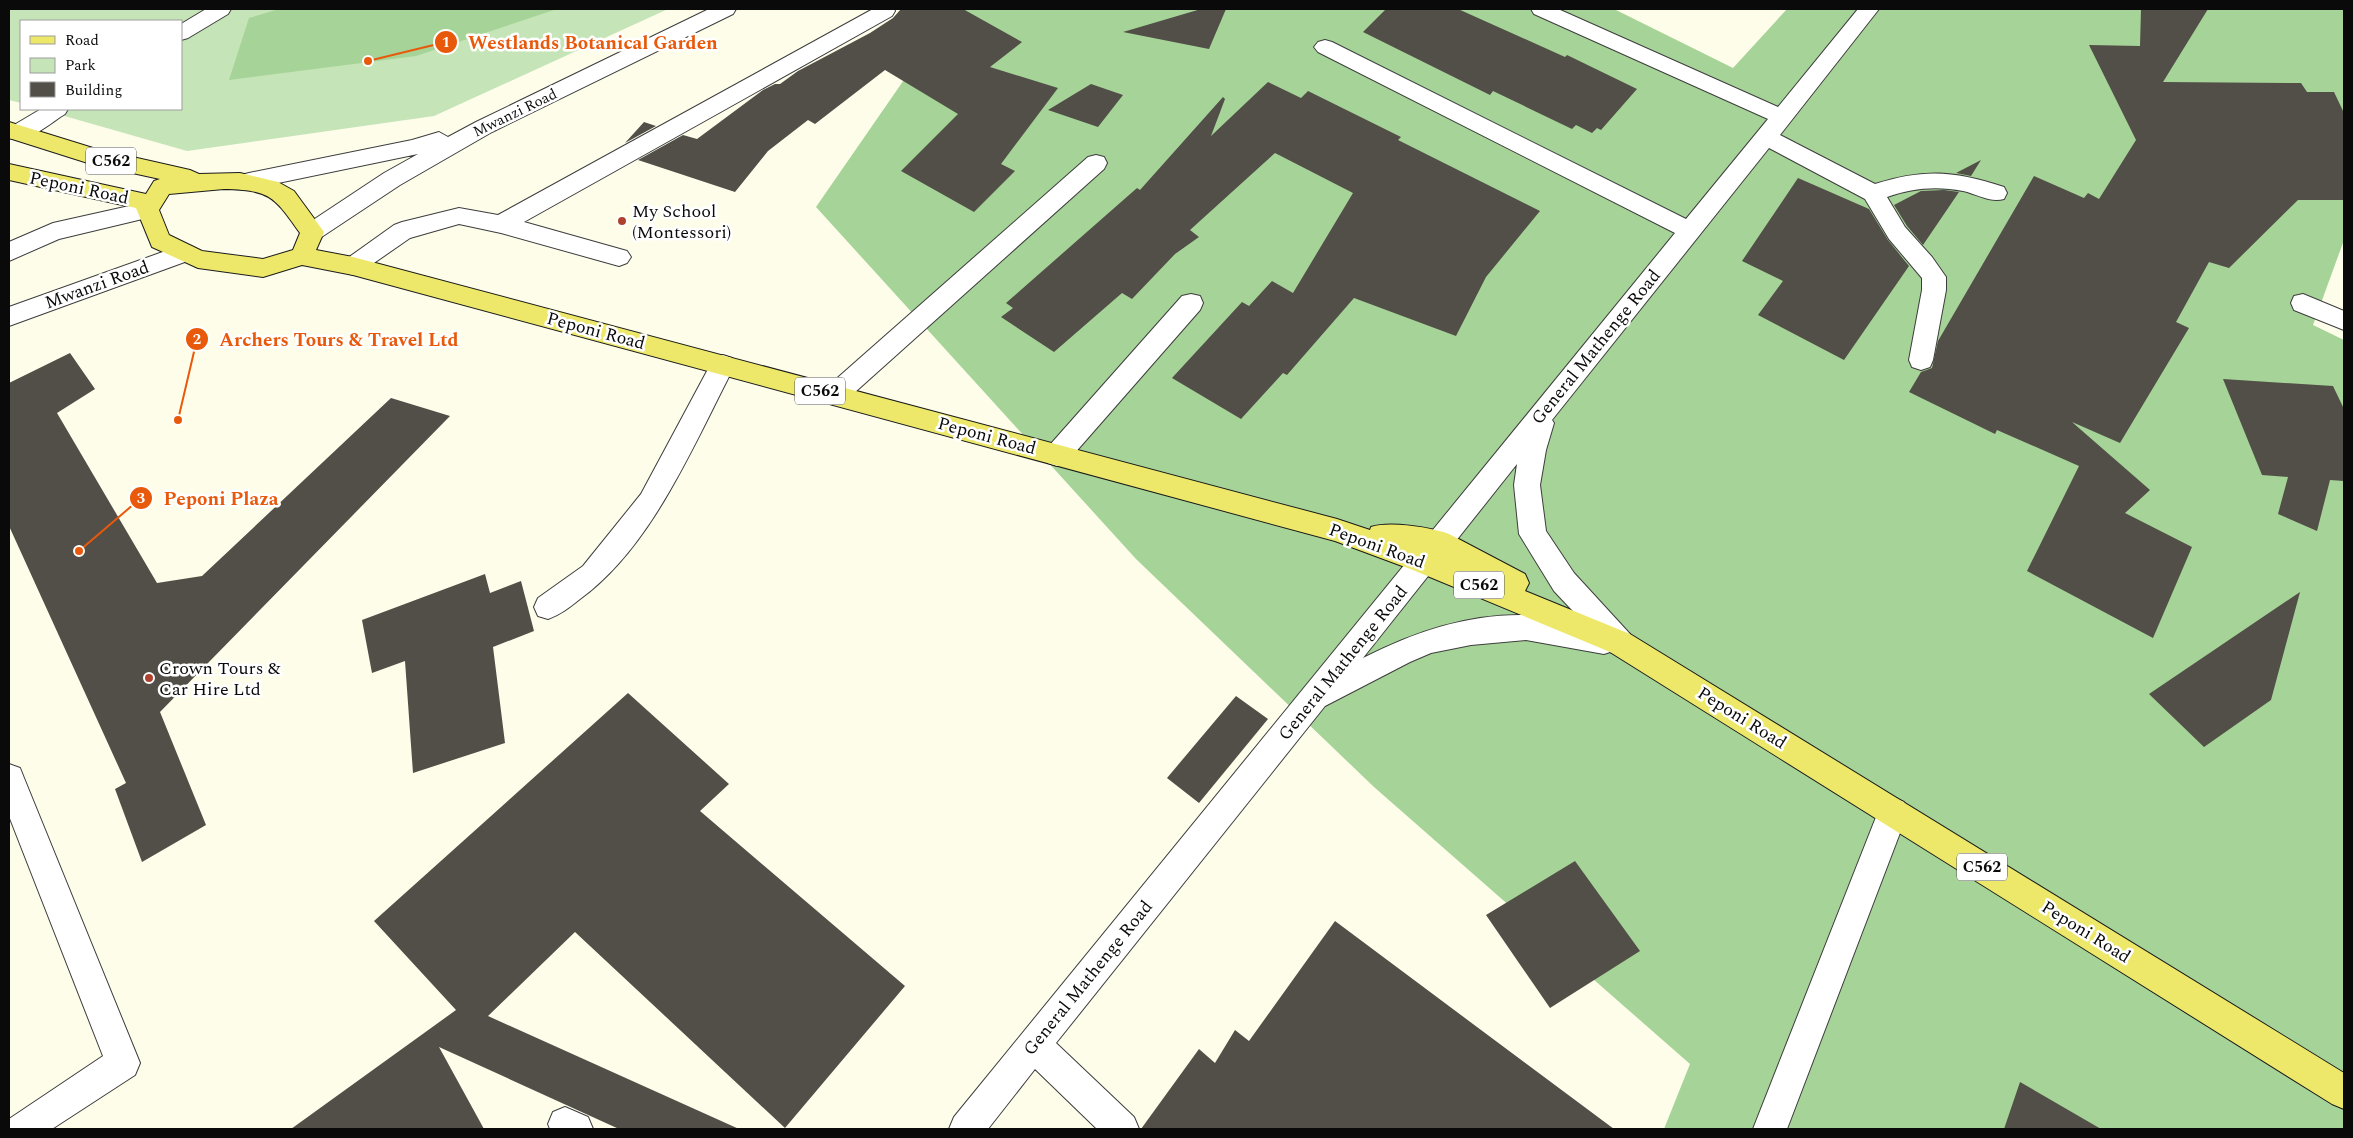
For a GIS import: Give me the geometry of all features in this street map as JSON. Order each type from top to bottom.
[{"type":"main road","name":"Peponi Road","points":[[13,132],[91,156],[206,182]]},
{"type":"main road","name":"Peponi Road","points":[[9,172],[148,207]]},
{"type":"main road","points":[[249,181],[285,196],[300,220],[312,232],[302,256],[263,268],[198,259],[160,240],[148,207],[162,187],[206,182],[249,181]]},
{"type":"main road","name":"Peponi Road","points":[[302,256],[353,266],[1337,530],[1431,552]]},
{"type":"main road","name":"C562","points":[[1431,552],[1620,643]]},
{"type":"main road","name":"Peponi Road","points":[[1620,643],[2344,1092]]},
{"type":"street","points":[[182,32],[221,9]]},
{"type":"street","name":"Mwanzi Road","points":[[312,232],[392,179],[484,127],[726,9]]},
{"type":"street","points":[[1542,9],[1774,127],[1873,193],[1897,233],[1934,277],[1934,290],[1922,360]]},
{"type":"street","name":"General Mathenge Road","points":[[966,1129],[1869,9]]},
{"type":"street","points":[[501,224],[885,11]]},
{"type":"street","points":[[1325,47],[1690,231]]},
{"type":"street","points":[[13,132],[55,110]]},
{"type":"street","points":[[249,181],[412,148],[484,127]]},
{"type":"street","points":[[836,395],[1096,163]]},
{"type":"street","points":[[1873,193],[1901,183],[1944,178],[1972,184],[1996,193]]},
{"type":"street","points":[[9,252],[52,232],[148,207]]},
{"type":"street","points":[[353,266],[402,231],[459,216],[501,224],[619,257]]},
{"type":"street","name":"Mwanzi Road","points":[[9,317],[185,253]]},
{"type":"street","points":[[1057,455],[1191,303]]},
{"type":"street","points":[[2304,303],[2344,321]]},
{"type":"street","points":[[548,607],[593,574],[650,502],[723,365]]},
{"type":"street","points":[[1544,412],[1533,450],[1526,485],[1534,534],[1564,582],[1620,643]]},
{"type":"street","points":[[1315,697],[1428,641],[1471,632],[1526,627],[1620,643]]},
{"type":"street","points":[[9,778],[122,1063],[22,1129]]},
{"type":"street","points":[[1770,1129],[1893,812]]},
{"type":"street","points":[[1034,1045],[1122,1129]]},
{"type":"green space","points":[[9,9],[668,9],[434,116],[187,151],[44,110],[182,110],[182,20],[20,20],[20,103],[9,100]]},
{"type":"green space","points":[[279,9],[557,9],[416,56],[229,80],[249,18]]},
{"type":"green space","points":[[953,9],[1614,9],[1733,68],[1787,9],[2344,9],[2344,240],[2313,325],[2344,340],[2344,1129],[1664,1129],[1690,1064],[1374,787],[1136,559],[816,207]]},
{"type":"building","points":[[901,9],[963,9],[1022,42],[990,67],[1058,88],[1001,164],[1015,171],[974,212],[901,171],[958,114],[885,70],[815,124],[808,120],[768,151],[735,192],[638,160],[683,135],[697,139],[763,90],[775,84],[780,84],[798,71],[870,33],[893,18]]},
{"type":"building","points":[[1201,9],[1226,9],[1209,49],[1123,32]]},
{"type":"building","points":[[1386,9],[1458,9],[1565,57],[1567,55],[1637,89],[1601,130],[1597,128],[1592,133],[1576,125],[1572,129],[1493,91],[1490,95],[1363,32]]},
{"type":"building","points":[[2141,9],[2208,9],[2163,82],[2301,83],[2307,92],[2334,92],[2344,113],[2344,200],[2298,200],[2229,268],[2209,262],[2176,322],[2189,328],[2120,443],[2072,422],[2150,490],[2125,513],[2192,547],[2153,638],[2027,571],[2079,466],[1997,430],[1995,434],[1909,392],[1921,372],[1932,368],[1938,341],[2034,176],[2084,198],[2088,193],[2099,199],[2136,140],[2089,45],[2140,46]]},
{"type":"building","points":[[1268,82],[1301,98],[1308,91],[1401,137],[1398,140],[1540,211],[1486,277],[1456,336],[1354,298],[1287,375],[1283,373],[1241,419],[1172,378],[1242,302],[1249,306],[1272,281],[1293,293],[1353,193],[1275,153],[1190,230],[1199,237],[1175,254],[1132,299],[1122,293],[1054,352],[1001,317],[1013,308],[1006,303],[1137,188],[1140,190],[1223,97],[1225,99],[1211,136]]},
{"type":"building","points":[[1091,84],[1123,95],[1098,127],[1048,110]]},
{"type":"building","points":[[644,122],[656,126],[625,143]]},
{"type":"building","points":[[1981,160],[1971,176],[1956,173]]},
{"type":"building","points":[[1798,178],[1869,209],[1888,240],[1909,266],[1844,360],[1758,315],[1783,281],[1742,261]]},
{"type":"building","points":[[1944,190],[1959,192],[1923,245],[1907,226],[1894,205],[1921,191]]},
{"type":"building","points":[[70,353],[95,389],[57,413],[157,583],[202,576],[391,398],[450,416],[160,712],[206,825],[142,862],[115,789],[126,783],[9,526],[9,383]]},
{"type":"building","points":[[2223,379],[2333,386],[2344,409],[2344,481],[2330,480],[2317,531],[2278,514],[2288,477],[2262,475]]},
{"type":"building","points":[[485,574],[490,593],[521,581],[534,631],[493,647],[505,743],[413,773],[405,661],[372,673],[362,620]]},
{"type":"building","points":[[2300,592],[2271,700],[2204,747],[2149,694]]},
{"type":"building","points":[[628,693],[729,784],[700,811],[905,986],[785,1128],[575,932],[488,1016],[739,1129],[619,1129],[439,1047],[484,1129],[291,1129],[456,1010],[374,921]]},
{"type":"building","points":[[1236,696],[1268,719],[1199,803],[1167,778]]},
{"type":"building","points":[[1575,861],[1640,951],[1550,1008],[1486,915]]},
{"type":"building","points":[[1335,921],[1614,1129],[1141,1129],[1199,1049],[1215,1063],[1235,1030],[1249,1041]]},
{"type":"building","points":[[2020,1082],[2101,1129],[2004,1129]]},
{"type":"place","name":"Westlands Botanical Garden","points":[[368,61]]},
{"type":"place","name":"My School (Montessori)","points":[[622,221]]},
{"type":"place","name":"Archers Tours & Travel Ltd","points":[[178,420]]},
{"type":"place","name":"Peponi Plaza","points":[[79,551]]},
{"type":"place","name":"Crown Tours & Car Hire Ltd","points":[[149,678]]}]
